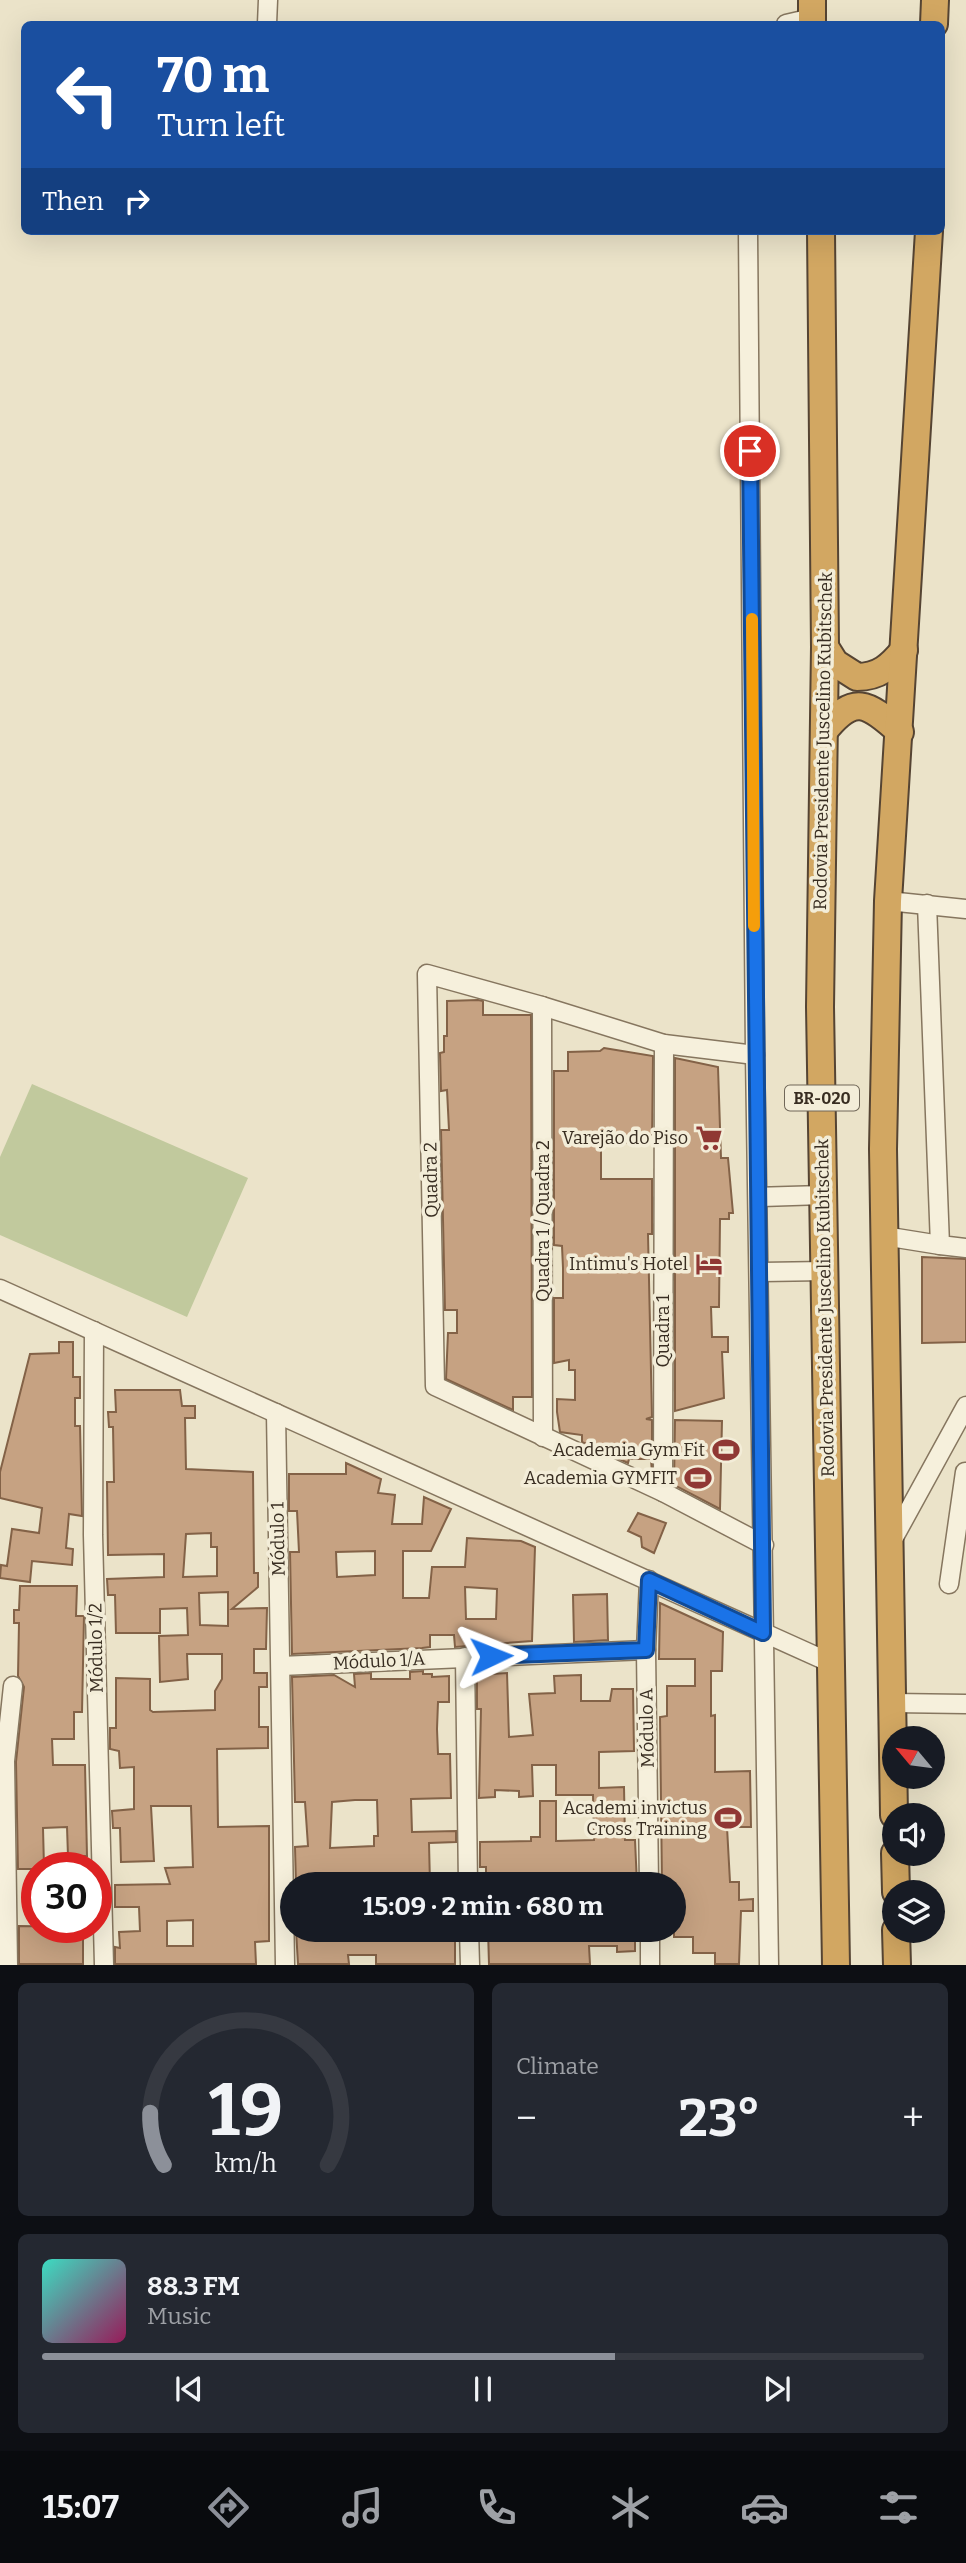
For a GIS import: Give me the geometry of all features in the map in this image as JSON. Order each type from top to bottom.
[{"type":"highway","points":[[934,21],[935,0]]},
{"type":"highway","name":"Rodovia Presidente Juscelino Kubitschek","points":[[821,235],[825,647],[820,1007],[836,1965]]},
{"type":"highway","name":"BR-020","points":[[894,1803],[883,1149],[888,901],[929,235]]},
{"type":"highway","points":[[825,647],[835,663],[857,677],[880,673],[904,650]]},
{"type":"highway","points":[[824,731],[838,713],[850,706],[867,706],[900,732]]},
{"type":"highway","points":[[896,1943],[897,1965]]},
{"type":"street","points":[[267,21],[268,0]]},
{"type":"street","points":[[794,21],[812,14]]},
{"type":"street","points":[[748,235],[755,1055],[769,1965]]},
{"type":"street","points":[[888,901],[966,909]]},
{"type":"street","points":[[927,904],[940,1245]]},
{"type":"street","name":"Quadra 2","points":[[542,1006],[427,974],[435,1387],[543,1437]]},
{"type":"street","points":[[542,1006],[664,1044],[755,1055]]},
{"type":"street","name":"Quadra 1 / Quadra 2","points":[[542,1006],[543,1437]]},
{"type":"street","name":"Quadra 1","points":[[663,1492],[664,1044]]},
{"type":"street","points":[[758,1197],[823,1195]]},
{"type":"street","points":[[884,1236],[966,1248]]},
{"type":"street","points":[[759,1272],[825,1271]]},
{"type":"street","points":[[0,1289],[831,1663]]},
{"type":"street","name":"Módulo 1/2","points":[[94,1331],[93,1535],[104,1965]]},
{"type":"street","points":[[890,1544],[966,1406]]},
{"type":"street","name":"Módulo 1","points":[[276,1413],[281,1666]]},
{"type":"street","points":[[543,1437],[663,1492],[764,1545]]},
{"type":"street","points":[[930,1472],[965,1472],[949,1584]]},
{"type":"street","name":"Módulo A","points":[[649,1580],[646,1650],[649,1872]]},
{"type":"street","name":"Módulo 1/A","points":[[281,1666],[646,1650]]},
{"type":"street","points":[[464,1657],[468,1872]]},
{"type":"street","points":[[281,1666],[285,1965]]},
{"type":"street","points":[[8,1965],[5,1761],[13,1686]]},
{"type":"street","points":[[893,1703],[966,1704]]},
{"type":"street","points":[[469,1942],[470,1965]]},
{"type":"street","points":[[650,1942],[650,1965]]},
{"type":"green space","points":[[32,1084],[248,1178],[187,1317],[0,1235],[0,1157]]},
{"type":"building","points":[[447,1001],[483,1001],[483,1015],[531,1015],[532,1397],[513,1397],[513,1410],[446,1379],[448,1333],[457,1333],[457,1310],[445,1310],[441,1130],[449,1130],[447,1090],[441,1091],[440,1053],[444,1052],[444,1036],[447,1036]]},
{"type":"building","points":[[604,1048],[653,1056],[652,1142],[601,1143],[601,1179],[652,1179],[652,1234],[648,1234],[652,1417],[646,1419],[652,1420],[652,1474],[651,1459],[629,1459],[628,1463],[582,1442],[582,1435],[560,1432],[557,1412],[557,1399],[575,1400],[575,1370],[569,1370],[569,1360],[554,1363],[554,1298],[563,1298],[563,1268],[562,1246],[554,1245],[554,1071],[568,1071],[568,1052],[600,1051]]},
{"type":"building","points":[[675,1058],[718,1067],[721,1158],[728,1158],[733,1213],[729,1213],[729,1219],[720,1219],[719,1307],[711,1307],[712,1337],[728,1337],[728,1352],[722,1352],[724,1398],[675,1411]]},
{"type":"building","points":[[922,1257],[966,1259],[966,1342],[922,1343]]},
{"type":"building","points":[[59,1342],[73,1342],[73,1377],[80,1377],[80,1398],[75,1398],[75,1426],[80,1426],[82,1516],[69,1514],[66,1548],[73,1549],[72,1565],[32,1561],[30,1582],[0,1578],[1,1565],[7,1566],[12,1529],[39,1533],[42,1508],[0,1498],[0,1472],[30,1354],[59,1353]]},
{"type":"building","points":[[115,1390],[180,1390],[182,1406],[195,1406],[195,1418],[185,1418],[186,1469],[253,1472],[254,1573],[258,1573],[258,1587],[232,1609],[267,1608],[266,1649],[254,1649],[254,1673],[267,1673],[267,1687],[259,1687],[259,1727],[268,1727],[268,1748],[217,1749],[218,1827],[269,1826],[269,1941],[255,1942],[256,1964],[115,1964],[115,1947],[120,1948],[119,1932],[140,1931],[139,1907],[115,1907],[115,1885],[170,1884],[165,1868],[193,1867],[191,1806],[151,1806],[154,1861],[121,1862],[120,1828],[113,1828],[112,1811],[134,1809],[134,1767],[120,1768],[119,1751],[110,1749],[110,1728],[116,1728],[116,1678],[150,1679],[150,1710],[153,1712],[215,1710],[215,1691],[222,1679],[222,1654],[187,1654],[188,1679],[160,1682],[159,1636],[188,1635],[187,1608],[160,1609],[160,1633],[116,1633],[115,1595],[108,1595],[107,1579],[164,1577],[164,1554],[108,1555],[107,1482],[114,1482],[113,1427],[109,1427],[108,1412],[116,1412]],"holes":[[[211,1533],[211,1547],[217,1547],[217,1576],[183,1577],[186,1534]],[[228,1592],[228,1626],[200,1625],[199,1593]],[[193,1920],[193,1946],[167,1946],[167,1921]]]},
{"type":"building","points":[[675,1420],[722,1421],[720,1509],[674,1485]]},
{"type":"building","points":[[346,1463],[381,1479],[378,1493],[395,1495],[392,1524],[422,1524],[424,1497],[451,1509],[431,1551],[403,1551],[403,1598],[429,1598],[432,1567],[465,1567],[467,1538],[521,1541],[535,1547],[532,1641],[455,1647],[454,1635],[430,1635],[430,1647],[292,1654],[290,1552],[299,1552],[297,1511],[289,1511],[289,1474],[346,1474]],"holes":[[[375,1551],[375,1575],[337,1577],[336,1552]],[[465,1587],[497,1589],[496,1619],[466,1619]]]},
{"type":"building","points":[[638,1513],[666,1523],[654,1553],[642,1547],[641,1537],[628,1531]]},
{"type":"building","points":[[20,1586],[77,1586],[76,1616],[84,1616],[82,1712],[74,1712],[74,1739],[52,1739],[53,1765],[85,1765],[87,1852],[68,1852],[67,1827],[43,1828],[44,1852],[21,1852],[21,1869],[18,1869],[16,1762],[24,1687],[18,1676],[19,1623],[14,1623],[14,1610],[19,1610]]},
{"type":"building","points":[[607,1594],[608,1640],[574,1642],[573,1595]]},
{"type":"building","points":[[660,1603],[723,1632],[722,1671],[711,1671],[711,1716],[715,1715],[715,1772],[750,1771],[751,1827],[727,1827],[730,1882],[739,1882],[739,1900],[753,1899],[753,1911],[741,1911],[739,1964],[715,1964],[715,1953],[693,1953],[693,1937],[686,1937],[686,1872],[662,1872],[660,1717],[667,1716],[667,1686],[695,1686],[695,1659],[659,1659]]},
{"type":"building","points":[[423,1671],[423,1674],[432,1674],[432,1677],[449,1676],[449,1702],[438,1702],[437,1729],[438,1754],[450,1754],[451,1798],[411,1799],[412,1832],[456,1831],[456,1842],[429,1843],[430,1872],[296,1872],[295,1847],[308,1846],[305,1802],[295,1802],[292,1677],[334,1675],[355,1687],[354,1674],[371,1673],[371,1679],[410,1679],[410,1672]],"holes":[[[377,1800],[378,1836],[374,1836],[374,1846],[330,1848],[332,1802]]]},
{"type":"building","points":[[507,1673],[509,1737],[533,1735],[529,1694],[555,1693],[554,1676],[581,1675],[581,1701],[610,1701],[612,1689],[633,1689],[634,1751],[599,1752],[599,1788],[624,1787],[625,1840],[635,1840],[636,1872],[486,1872],[486,1867],[480,1867],[480,1842],[531,1841],[531,1837],[540,1837],[540,1801],[556,1801],[556,1841],[594,1840],[593,1795],[556,1795],[556,1765],[532,1765],[533,1796],[519,1797],[519,1791],[495,1790],[495,1797],[479,1798],[481,1709],[477,1709],[477,1675]]},
{"type":"building","points":[[19,1926],[21,1943],[83,1943],[83,1964],[19,1964]]},
{"type":"building","points":[[297,1942],[455,1942],[455,1964],[376,1964],[376,1955],[348,1955],[349,1964],[298,1964]]},
{"type":"building","points":[[488,1942],[635,1942],[635,1951],[617,1952],[617,1946],[589,1946],[590,1964],[489,1964]]},
{"type":"slow traffic","points":[[752,619],[754,926]]},
{"type":"place","name":"Varejão do Piso","points":[[709,1138]]},
{"type":"place","name":"Intimu's Hotel","points":[[709,1264]]},
{"type":"place","name":"Academia Gym Fit","points":[[726,1450]]},
{"type":"place","name":"Academia GYMFIT","points":[[698,1478]]},
{"type":"place","name":"Academi invictus Cross Training","points":[[728,1818]]},
{"type":"route","points":[[491,1656],[646,1650],[649,1580],[763,1633],[750,451]]}]
